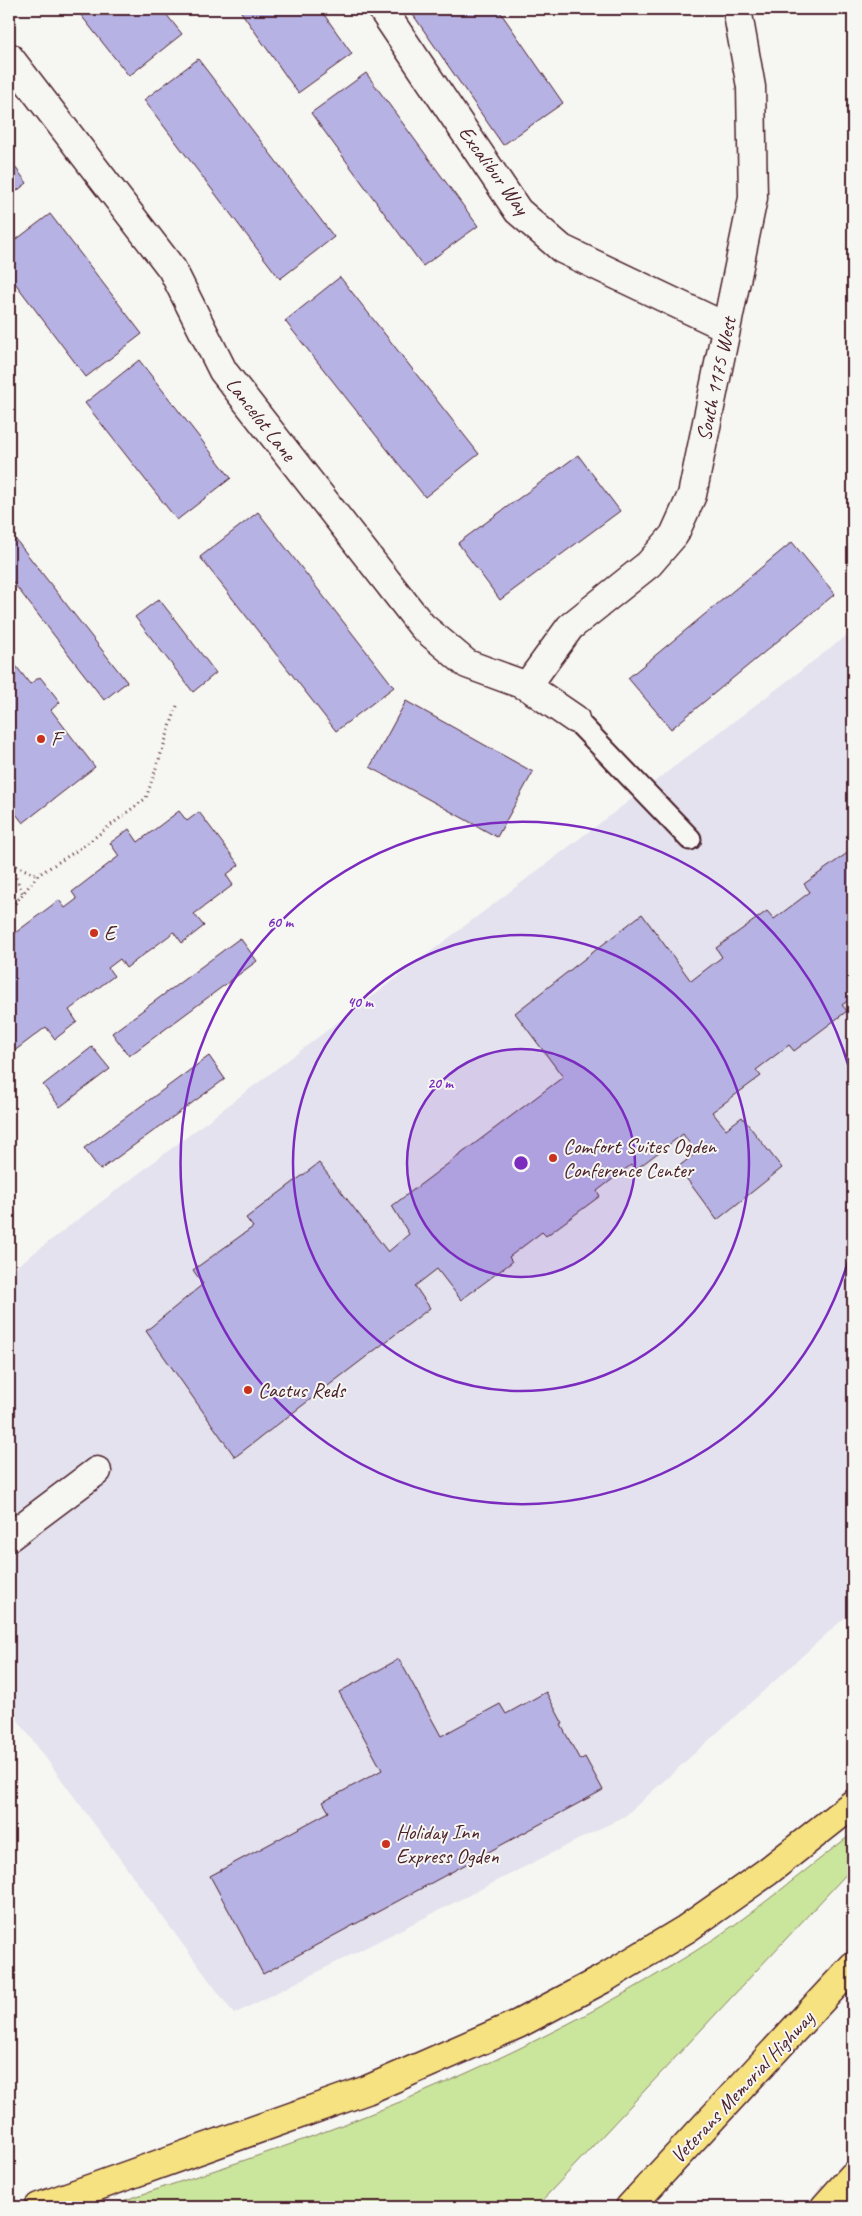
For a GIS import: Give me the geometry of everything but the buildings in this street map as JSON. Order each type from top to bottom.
[{"type":"highway","points":[[39,2207],[367,2090],[518,2024],[603,1979],[686,1928],[767,1872],[853,1804]]},
{"type":"highway","name":"Veterans Memorial Highway","points":[[630,2207],[853,1966]]},
{"type":"highway","points":[[825,2207],[853,2176]]},
{"type":"street","name":"Excalibur Way","points":[[382,9],[518,211],[562,248],[726,327]]},
{"type":"street","name":"South 1175 West","points":[[527,686],[570,627],[649,564],[674,535],[692,495],[753,198],[752,86],[737,9]]},
{"type":"street","name":"Lancelot Lane","points":[[9,56],[172,270],[224,371],[422,626],[468,664],[527,686],[575,719]]},
{"type":"street","points":[[9,1537],[97,1470]]},
{"type":"lane","points":[[575,719],[690,839]]},
{"type":"path","points":[[9,910],[38,875],[82,848],[146,798],[177,706]]},
{"type":"path","points":[[9,864],[38,875]]},
{"type":"path","points":[[9,864],[23,894]]},
{"type":"shaded area","points":[[853,631],[853,1610],[625,1816],[234,2014],[9,1708],[9,1272]]},
{"type":"green space","points":[[853,1833],[853,1867],[536,2207],[105,2207],[329,2130],[470,2072],[516,2050],[606,2003],[694,1952],[755,1910]]},
{"type":"place","name":"F","points":[[41,739]]},
{"type":"place","name":"E","points":[[94,933]]},
{"type":"place","name":"Comfort Suites Ogden Conference Center","points":[[553,1158]]},
{"type":"place","name":"Cactus Reds","points":[[248,1390]]},
{"type":"place","name":"Holiday Inn Express Ogden","points":[[386,1844]]}]
